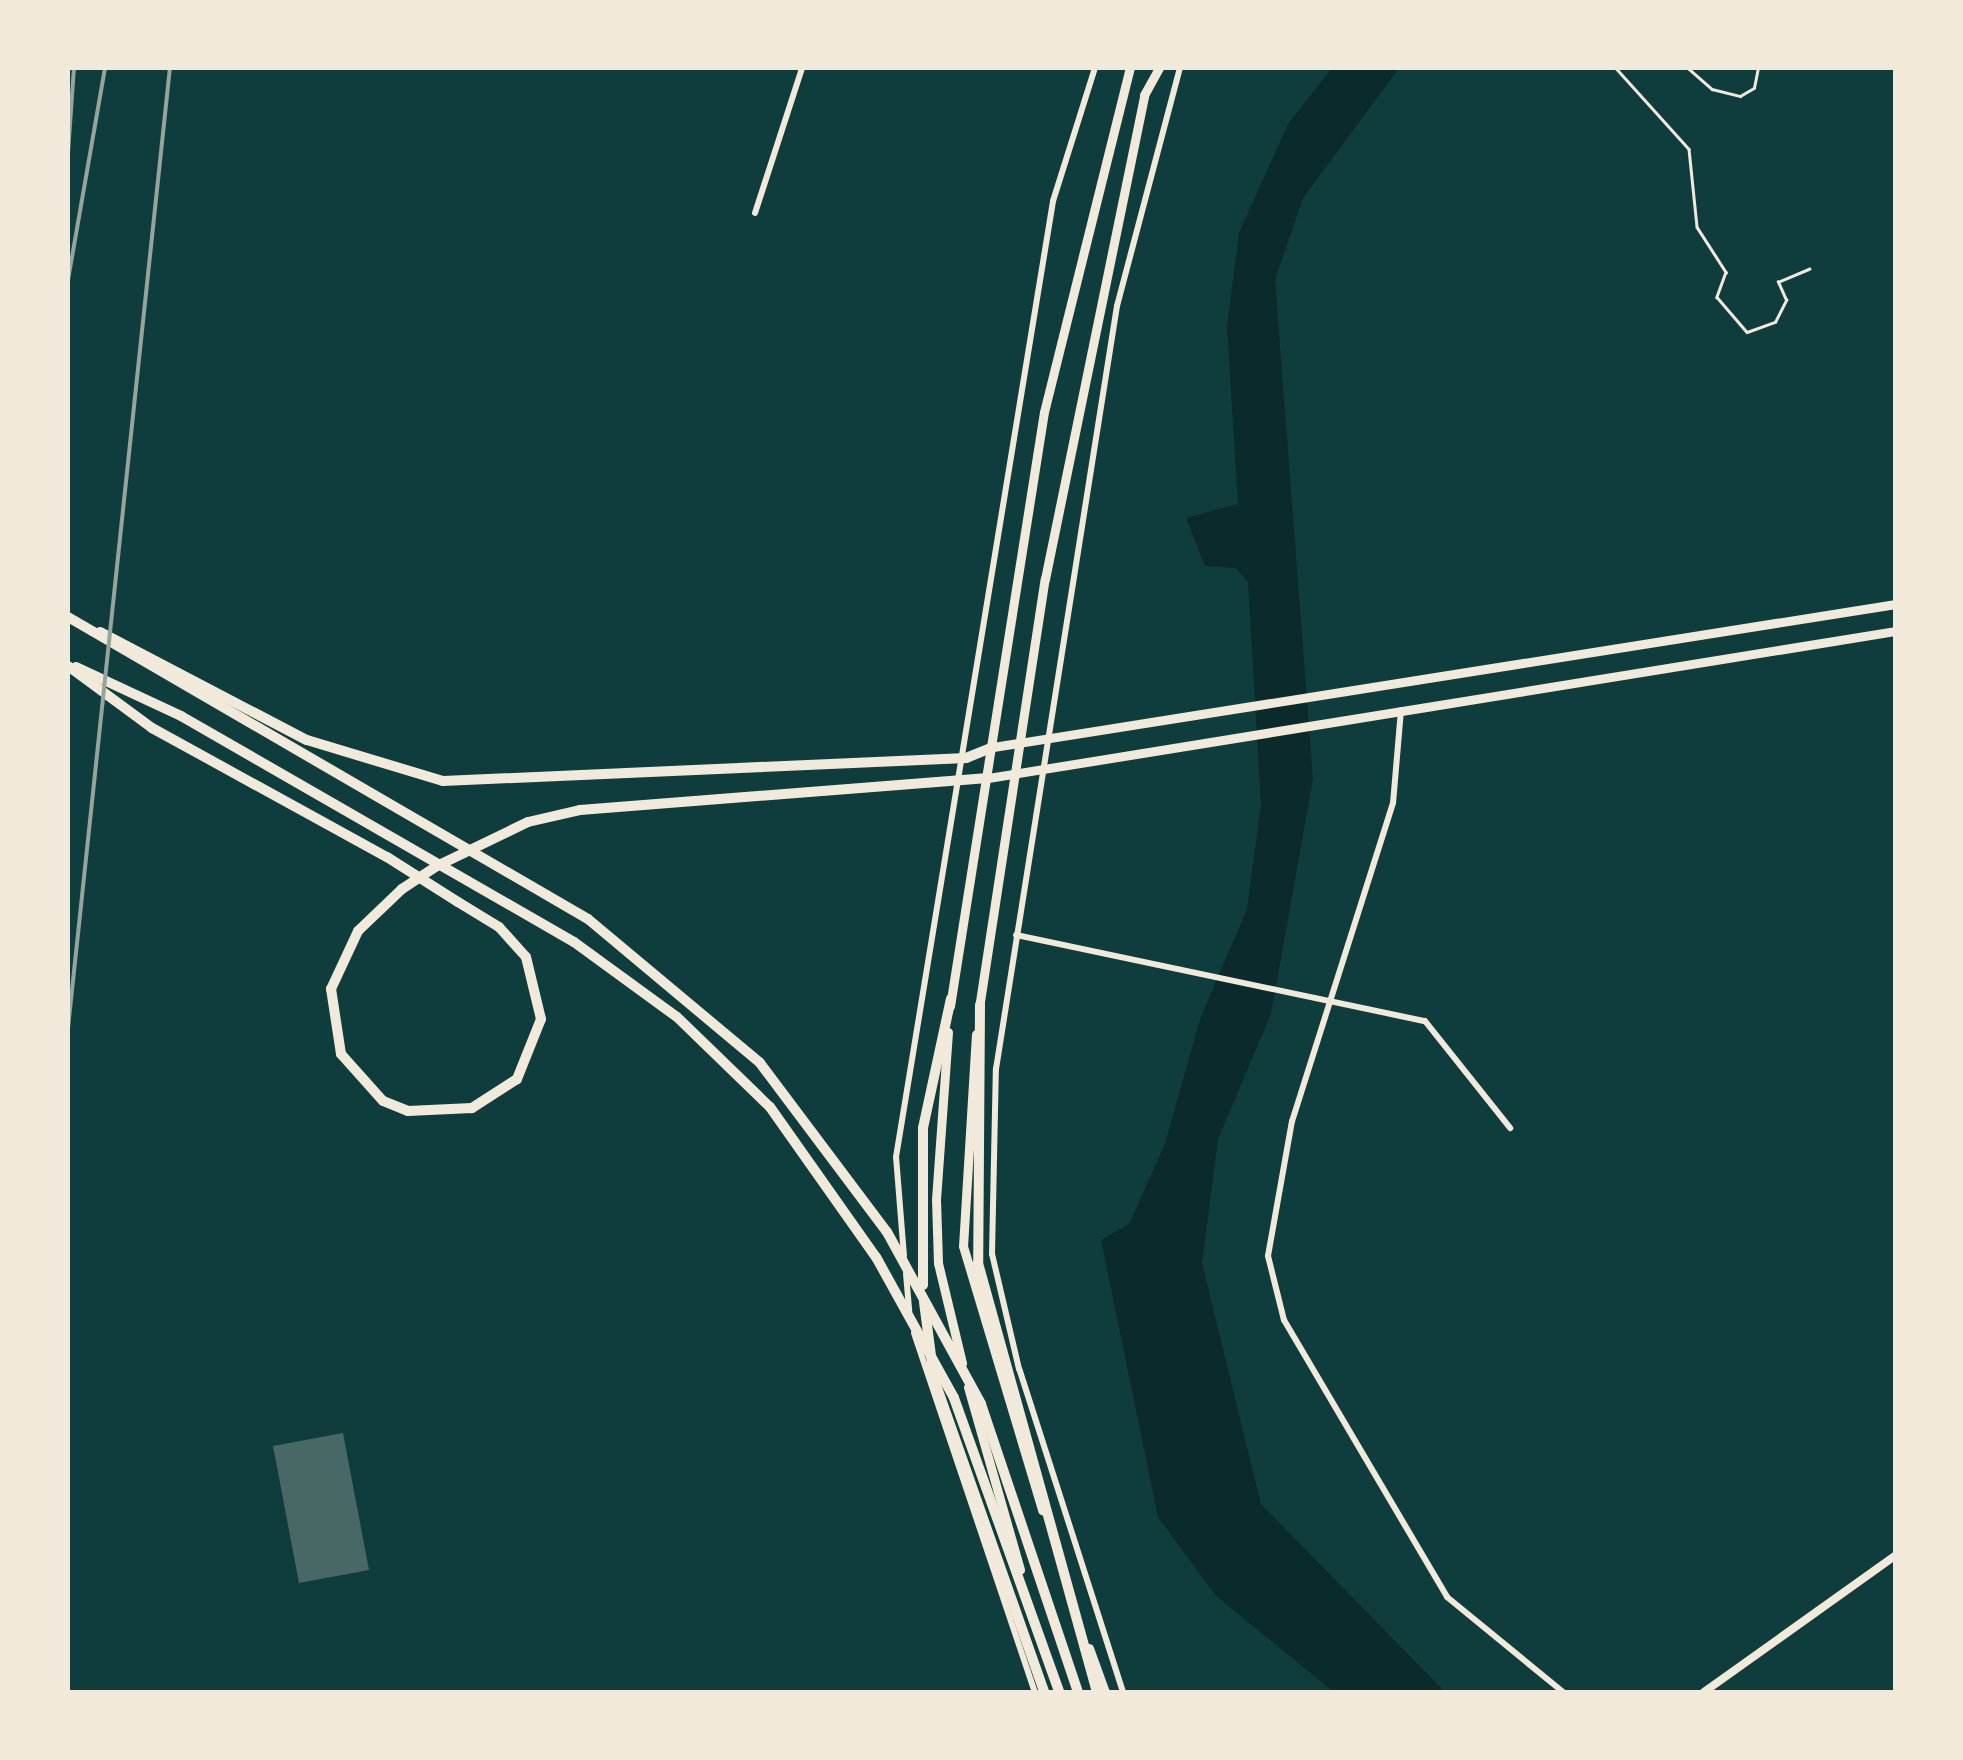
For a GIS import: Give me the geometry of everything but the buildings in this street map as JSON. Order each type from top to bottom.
[{"type":"highway","points":[[68,618],[160,657],[306,740],[383,770],[443,781],[966,758],[993,747]]},
{"type":"highway","points":[[68,618],[588,919],[760,1063],[916,1278],[1011,1485],[1078,1692]]},
{"type":"highway","points":[[68,665],[352,811],[629,980],[770,1107],[900,1298],[991,1495],[1057,1692]]},
{"type":"highway","points":[[68,665],[152,728],[500,928],[538,990],[530,1056],[517,1080],[472,1108],[440,1114],[383,1101],[340,1054],[331,1005],[340,957],[402,889],[528,822],[825,785],[988,778]]},
{"type":"highway","points":[[951,999],[924,1128],[920,1217],[934,1379],[1044,1692]]},
{"type":"highway","points":[[980,1005],[974,1189],[992,1334],[1101,1692]]},
{"type":"main road","points":[[1057,1692],[938,1263],[951,999],[1044,412],[1130,68]]},
{"type":"main road","points":[[1101,1692],[992,1362],[963,1246],[966,1103],[1018,744],[1144,95],[1159,68]]},
{"type":"main road","points":[[993,747],[1896,604]]},
{"type":"main road","points":[[988,778],[1040,773],[1896,630]]},
{"type":"street","points":[[755,213],[802,68]]},
{"type":"street","points":[[1034,1692],[946,1448],[910,1318],[896,1157],[966,758],[1053,200],[1095,68]]},
{"type":"street","points":[[1124,1692],[1018,1369],[992,1254],[996,1069],[1117,306],[1180,68]]},
{"type":"street","points":[[1400,710],[1393,803],[1275,1184],[1268,1256],[1284,1320],[1446,1597],[1563,1692]]},
{"type":"street","points":[[1016,936],[1425,1021],[1510,1128]]},
{"type":"street","points":[[1704,1692],[1896,1555]]},
{"type":"path","points":[[1616,68],[1689,149],[1698,227],[1726,272],[1717,297],[1747,332],[1775,322],[1786,300],[1778,282],[1809,269]]},
{"type":"path","points":[[1688,68],[1712,89],[1740,96],[1754,88],[1758,68]]},
{"type":"water","points":[[1332,68],[1399,68],[1303,198],[1275,280],[1313,779],[1271,1014],[1218,1139],[1202,1263],[1261,1504],[1445,1692],[1334,1692],[1216,1596],[1158,1517],[1101,1240],[1129,1224],[1165,1144],[1200,1019],[1247,909],[1261,805],[1248,582],[1236,568],[1205,566],[1186,518],[1238,504],[1227,327],[1239,233],[1288,124]]},
{"type":"railway","points":[[68,153],[74,68]]},
{"type":"railway","points":[[68,280],[105,68]]},
{"type":"railway","points":[[68,1028],[170,68]]}]
